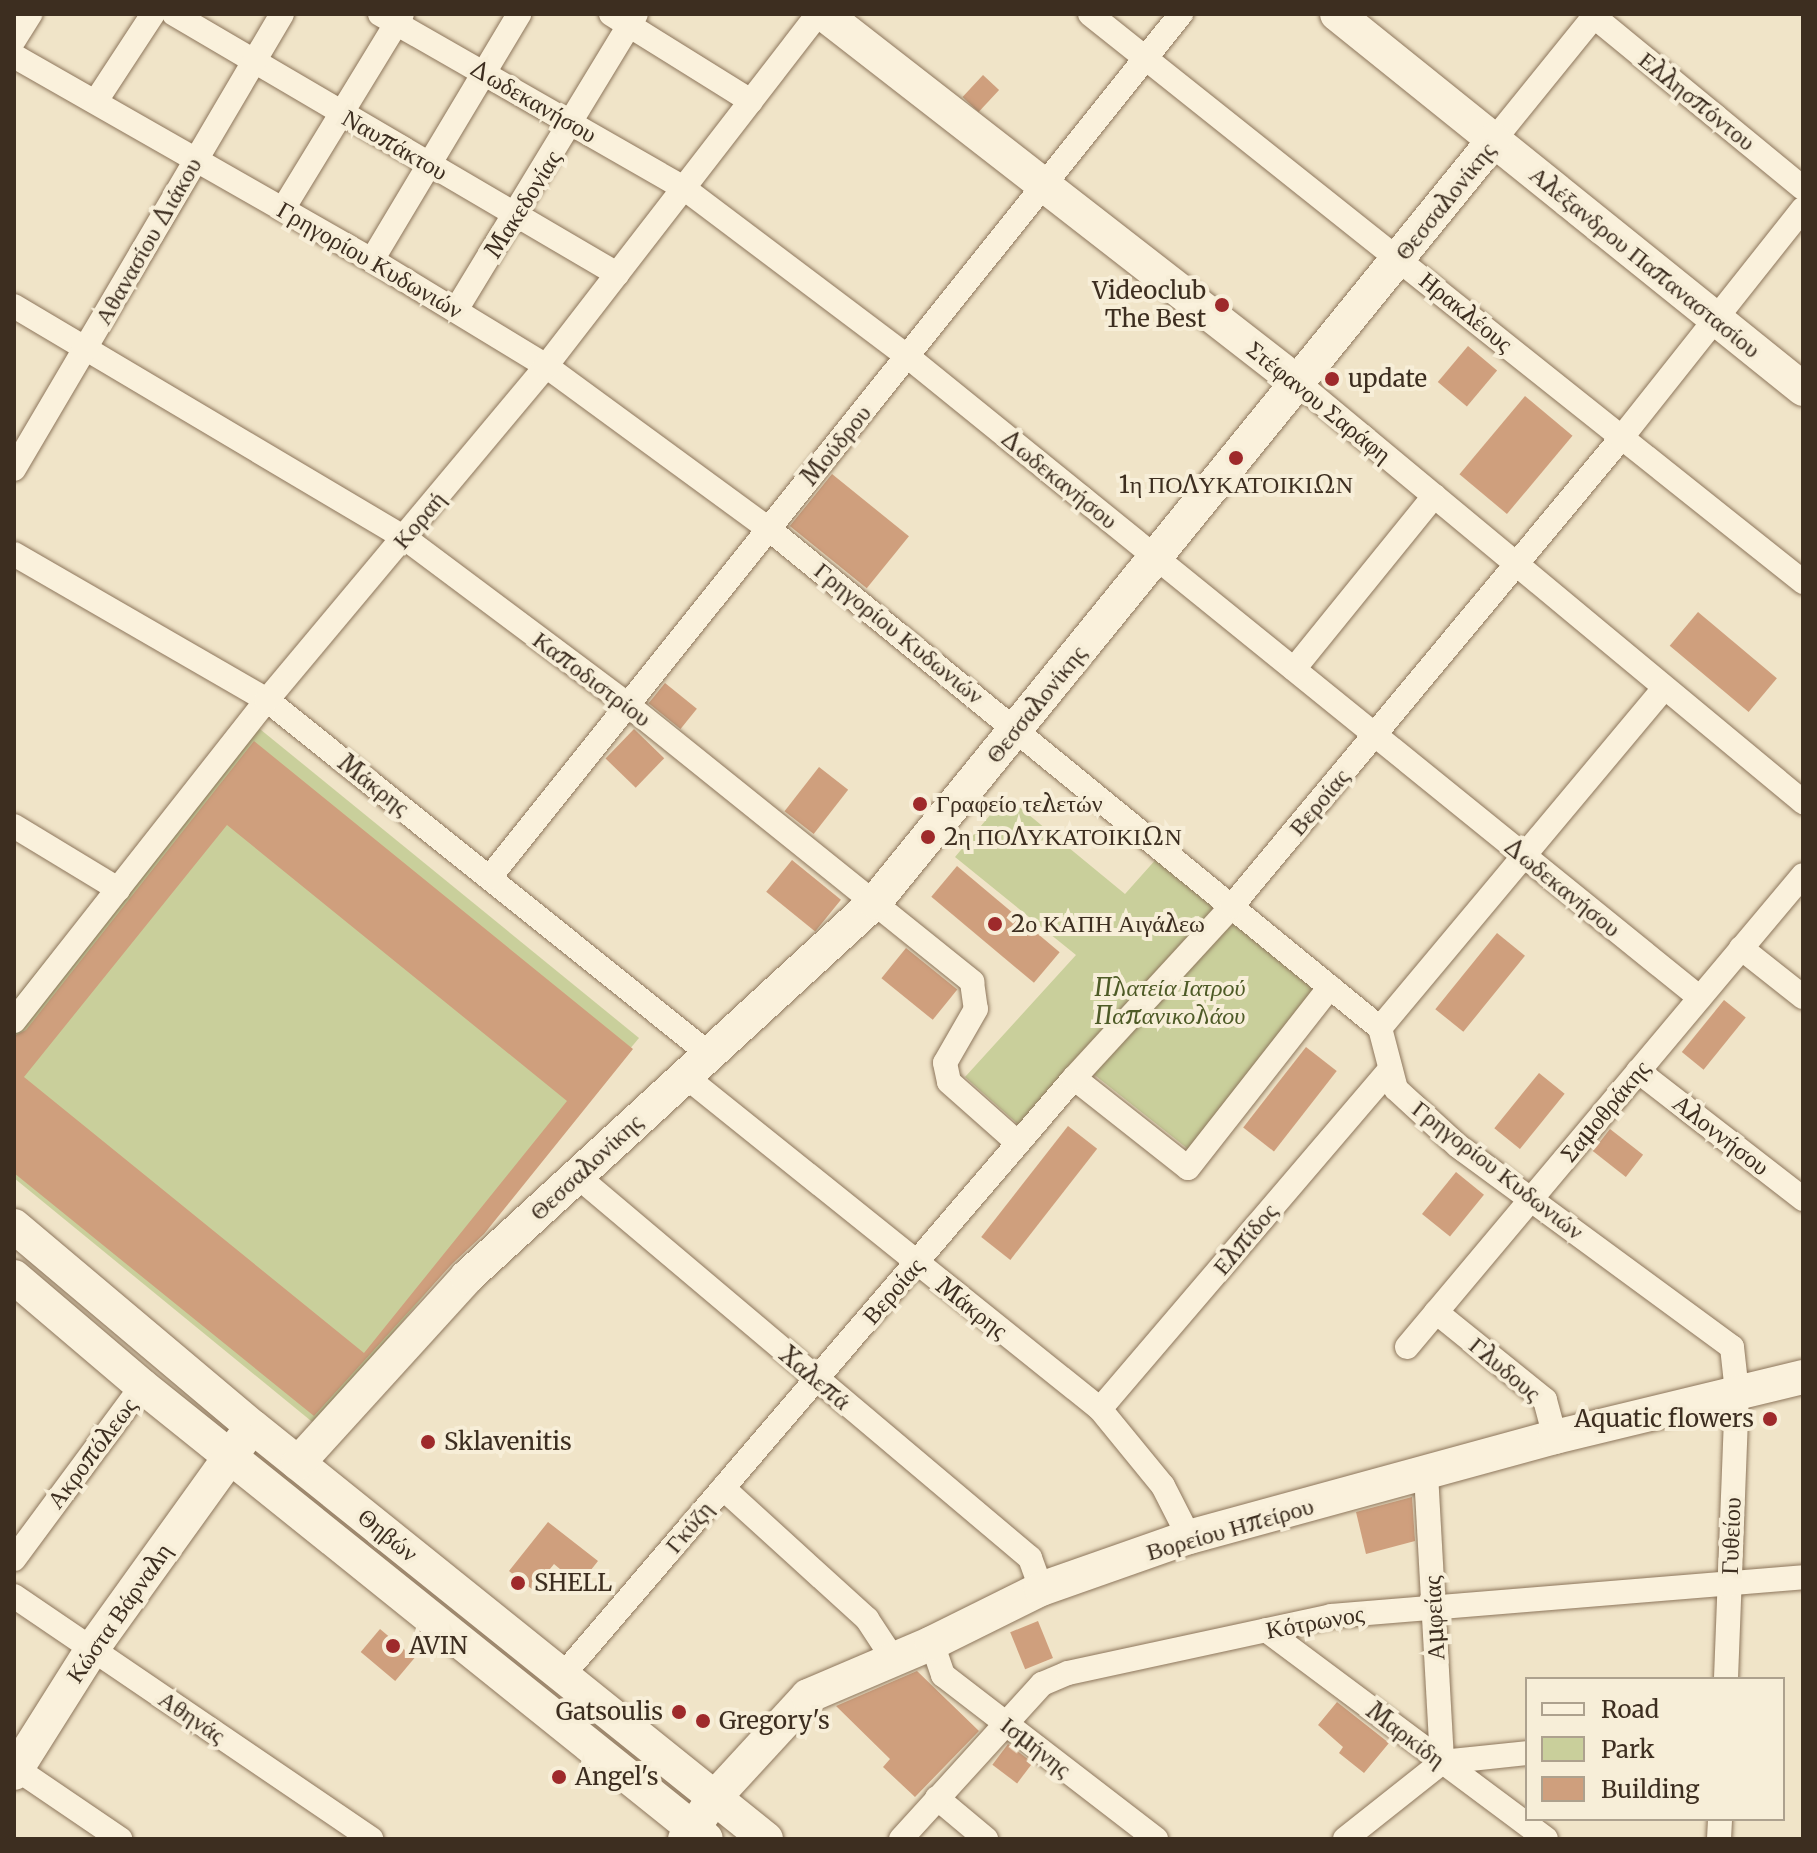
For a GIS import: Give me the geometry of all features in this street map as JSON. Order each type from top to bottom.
[{"type":"street","points":[[14,40],[30,14]]},
{"type":"street","points":[[96,101],[153,14]]},
{"type":"street","name":"Ναυπάκτου","points":[[174,14],[617,274]]},
{"type":"street","name":"Αθανασίου Διάκου","points":[[14,469],[282,14]]},
{"type":"street","points":[[372,260],[519,14]]},
{"type":"street","name":"Κοραή","points":[[18,1008],[118,889],[267,700],[546,366],[821,14]]},
{"type":"street","name":"Στέφανου Σαράφη","points":[[821,14],[1045,184],[1297,382],[1803,802]]},
{"type":"street","name":"Ηρακλέους","points":[[1090,14],[1803,582]]},
{"type":"street","name":"Μούδρου","points":[[490,877],[1181,14]]},
{"type":"street","name":"Αλέξανδρου Παπαναστασίου","points":[[1337,14],[1803,389]]},
{"type":"street","name":"Θεσσαλονίκης","points":[[298,1463],[430,1314],[576,1175],[875,902],[1594,15]]},
{"type":"street","name":"Ελλησπόντου","points":[[1594,15],[1803,188]]},
{"type":"street","points":[[283,209],[341,113],[393,17]]},
{"type":"street","name":"Δωδεκανήσου","points":[[393,17],[685,189],[907,356],[1700,998]]},
{"type":"street","points":[[626,18],[751,101]]},
{"type":"street","name":"Μακεδονίας","points":[[456,310],[573,124],[626,18]]},
{"type":"street","name":"Γρηγορίου Κυδωνιών","points":[[14,56],[372,260],[546,366],[769,529],[1380,1028],[1396,1089],[1458,1146],[1732,1347],[1737,1392]]},
{"type":"street","name":"Βεροίας","points":[[816,1379],[1074,1078],[1232,906],[1622,437],[1803,209]]},
{"type":"street","name":"Καποδιστρίου","points":[[14,306],[405,538],[628,705],[972,982],[976,1009],[945,1063],[949,1082],[1018,1143]]},
{"type":"street","points":[[1294,669],[1434,496]]},
{"type":"street","name":"Μάκρης","points":[[14,554],[267,700],[490,877],[916,1264],[1100,1409],[1163,1486],[1189,1537]]},
{"type":"street","points":[[1380,1028],[1664,688]]},
{"type":"street","points":[[14,826],[118,889]]},
{"type":"street","name":"Σαμοθράκης","points":[[1407,1347],[1803,875]]},
{"type":"street","points":[[1741,948],[1803,997]]},
{"type":"street","points":[[1074,1078],[1188,1168],[1330,987]]},
{"type":"street","name":"Ελπίδος","points":[[1100,1409],[1390,1069]]},
{"type":"street","name":"Αλοννήσου","points":[[1638,1071],[1803,1199]]},
{"type":"street","name":"Χαλεπά","points":[[576,1175],[1030,1558],[1041,1589]]},
{"type":"street","name":"Θηβών","points":[[14,1226],[253,1427],[766,1839]]},
{"type":"street","name":"Θηβών","points":[[14,1277],[142,1386],[695,1835]]},
{"type":"street","name":"Γλυδους","points":[[1436,1312],[1545,1400],[1555,1437]]},
{"type":"street","name":"Βορείου Ηπείρου","points":[[695,1835],[715,1797],[808,1696],[892,1657],[932,1643],[1041,1589],[1189,1537],[1555,1437],[1803,1377]]},
{"type":"street","name":"Γκύζη","points":[[563,1675],[816,1379]]},
{"type":"street","name":"Ακροπόλεως","points":[[14,1559],[142,1386]]},
{"type":"street","name":"Γυθείου","points":[[1726,1677],[1737,1392]]},
{"type":"street","name":"Κώστα Βάρναλη","points":[[15,1771],[92,1649],[253,1427]]},
{"type":"street","points":[[230,1457],[298,1463]]},
{"type":"street","name":"Αμφείας","points":[[1426,1474],[1442,1762]]},
{"type":"street","points":[[723,1488],[867,1619],[892,1657]]},
{"type":"street","name":"Κότρωνος","points":[[901,1839],[1042,1684],[1068,1673],[1331,1616],[1433,1605],[1803,1577]]},
{"type":"street","name":"Αθηνάς","points":[[14,1596],[371,1839]]},
{"type":"street","name":"Μαρκίδη","points":[[1266,1630],[1546,1839]]},
{"type":"street","name":"Ισμήνης","points":[[932,1643],[943,1675],[1156,1839]]},
{"type":"street","points":[[1345,1839],[1442,1762],[1525,1753]]},
{"type":"street","points":[[15,1771],[120,1839]]},
{"type":"street","points":[[937,1798],[986,1839]]},
{"type":"green space","points":[[244,716],[639,1038],[316,1425],[14,1178],[14,1000]]},
{"type":"green space","name":"Πλατεία Ιατρού Παπανικολάου","points":[[1006,796],[1125,894],[1158,857],[1318,988],[1188,1149],[1077,1061],[1021,1127],[965,1077],[1076,955],[955,857]]},
{"type":"building","points":[[983,75],[999,90],[979,112],[963,97]]},
{"type":"building","points":[[1468,346],[1497,370],[1467,406],[1438,382]]},
{"type":"building","points":[[1525,396],[1572,436],[1507,514],[1459,474]]},
{"type":"building","points":[[832,474],[909,536],[867,588],[790,526]]},
{"type":"building","points":[[1698,612],[1777,678],[1749,712],[1670,646]]},
{"type":"building","points":[[665,683],[697,709],[681,729],[649,703]]},
{"type":"building","points":[[634,729],[664,758],[636,788],[606,758]]},
{"type":"building","points":[[254,741],[633,1049],[484,1234],[452,1264],[314,1416],[14,1173],[14,1036],[26,1030]],"holes":[[[227,825],[567,1101],[364,1353],[24,1077]]]},
{"type":"building","points":[[819,767],[848,790],[814,834],[785,811]]},
{"type":"building","points":[[792,860],[841,900],[815,932],[766,892]]},
{"type":"building","name":"2ο ΚΑΠΗ Αιγάλεω","points":[[957,866],[1060,952],[1034,983],[931,897]]},
{"type":"building","points":[[1497,933],[1525,956],[1463,1032],[1435,1009]]},
{"type":"building","points":[[906,948],[957,990],[933,1020],[881,978]]},
{"type":"building","points":[[1724,1000],[1746,1018],[1704,1070],[1682,1052]]},
{"type":"building","points":[[1306,1047],[1337,1071],[1274,1151],[1243,1127]]},
{"type":"building","points":[[1539,1073],[1565,1094],[1520,1149],[1494,1128]]},
{"type":"building","points":[[1068,1126],[1097,1149],[1010,1260],[981,1237]]},
{"type":"building","points":[[1610,1129],[1643,1155],[1626,1177],[1593,1151]]},
{"type":"building","points":[[1456,1172],[1484,1195],[1450,1237],[1422,1214]]},
{"type":"building","points":[[1412,1497],[1415,1541],[1366,1554],[1356,1512]]},
{"type":"building","points":[[548,1522],[598,1561],[579,1585],[554,1564],[533,1590],[509,1571]]},
{"type":"building","points":[[1038,1621],[1053,1658],[1025,1669],[1010,1632]]},
{"type":"building","points":[[380,1629],[414,1658],[395,1681],[361,1652]]},
{"type":"building","points":[[917,1671],[979,1731],[915,1797],[883,1767],[890,1759],[836,1706]]},
{"type":"building","points":[[1337,1702],[1389,1743],[1364,1773],[1339,1753],[1343,1747],[1318,1725]]},
{"type":"building","points":[[1008,1744],[1033,1763],[1017,1783],[992,1765]]},
{"type":"place","name":"Videoclub The Best","points":[[1222,305]]},
{"type":"place","name":"update","points":[[1332,379]]},
{"type":"place","name":"1η ΠΟΛΥΚΑΤΟΙΚΙΩΝ","points":[[1236,458]]},
{"type":"place","name":"Γραφείο τελετών","points":[[920,804]]},
{"type":"place","name":"2η ΠΟΛΥΚΑΤΟΙΚΙΩΝ","points":[[928,837]]},
{"type":"place","name":"2ο ΚΑΠΗ Αιγάλεω","points":[[995,924]]},
{"type":"place","name":"Aquatic flowers","points":[[1770,1419]]},
{"type":"place","name":"Sklavenitis","points":[[428,1442]]},
{"type":"place","name":"SHELL","points":[[518,1583]]},
{"type":"place","name":"AVIN","points":[[393,1646]]},
{"type":"place","name":"Gatsoulis","points":[[679,1712]]},
{"type":"place","name":"Gregory's","points":[[703,1721]]},
{"type":"place","name":"Angel's","points":[[559,1777]]}]
